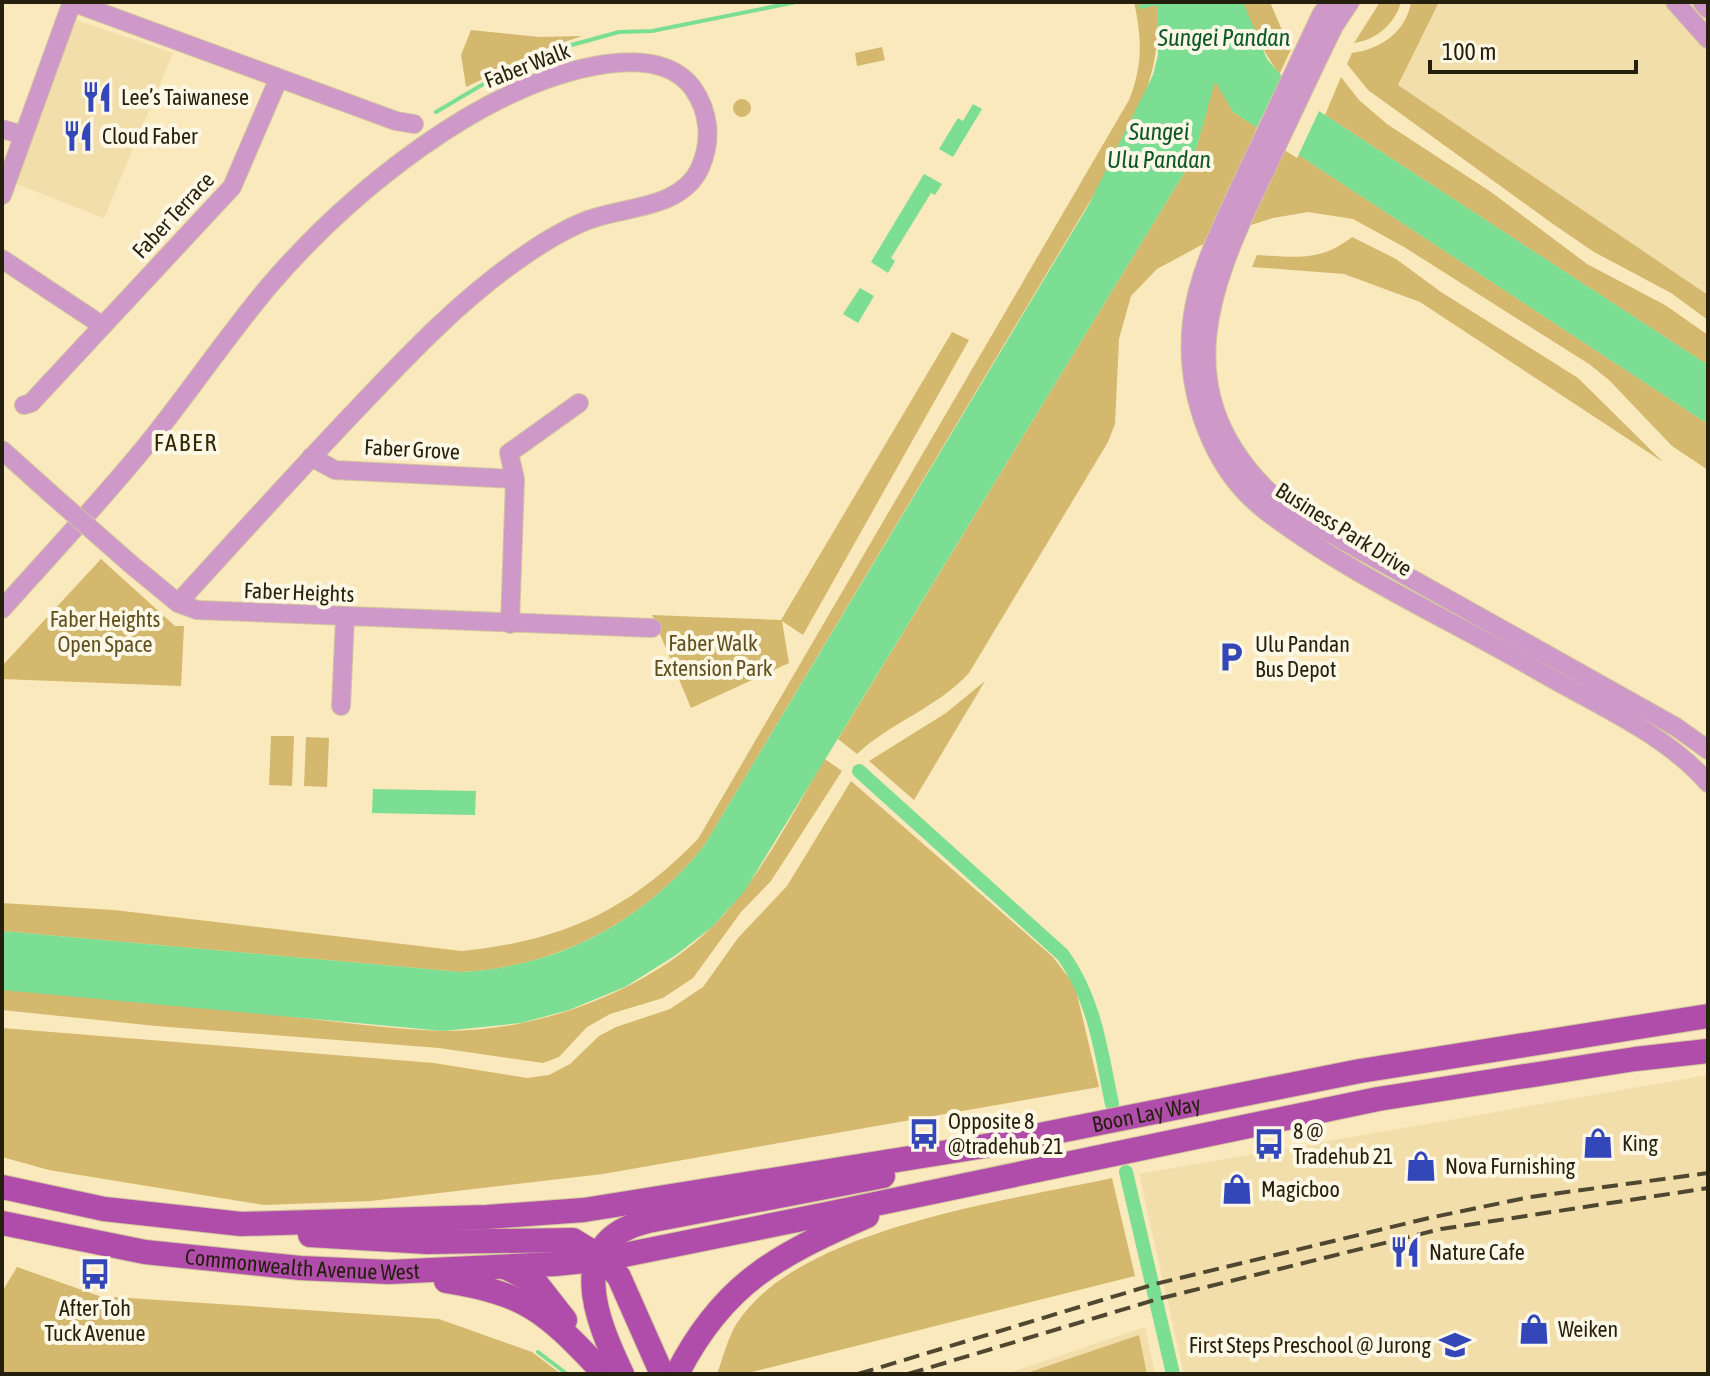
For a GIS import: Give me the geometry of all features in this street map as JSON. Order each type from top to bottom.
[{"type":"main road","name":"Boon Lay Way","points":[[584,1210],[985,1146],[1360,1071],[1706,1015]]},
{"type":"main road","name":"Boon Lay Way","points":[[599,1258],[1378,1099],[1635,1059],[1708,1051]]},
{"type":"main road","points":[[1635,1059],[1708,1062]]},
{"type":"main road","points":[[608,1372],[593,1299],[599,1258],[617,1234],[636,1224],[887,1175],[985,1146]]},
{"type":"main road","name":"Commonwealth Avenue West","points":[[2,1187],[104,1209],[241,1224],[487,1217],[584,1210]]},
{"type":"main road","points":[[677,1374],[707,1323],[741,1287],[785,1253],[917,1194]]},
{"type":"main road","name":"Commonwealth Avenue West","points":[[2,1223],[145,1252],[285,1267],[389,1272],[505,1268],[599,1258]]},
{"type":"main road","points":[[241,1224],[321,1237],[382,1241],[573,1240],[619,1277],[662,1374]]},
{"type":"main road","points":[[505,1268],[536,1283],[608,1372]]},
{"type":"main road","points":[[389,1272],[492,1289],[527,1302],[561,1328],[608,1372]]},
{"type":"main road","points":[[696,1374],[711,1333],[741,1287]]},
{"type":"street","points":[[2,195],[72,2],[278,80],[396,121],[414,124]]},
{"type":"street","name":"Business Park Drive","points":[[1330,2],[1321,15],[1209,258],[1192,321],[1206,399],[1225,471],[1264,510],[1342,560],[1644,733],[1697,770],[1708,783]]},
{"type":"street","name":"Business Park Drive","points":[[1350,2],[1334,26],[1227,251],[1210,304],[1206,338],[1206,399],[1243,463],[1264,487],[1305,519],[1676,727],[1708,750]]},
{"type":"street","points":[[1675,2],[1708,39]]},
{"type":"street","points":[[1702,2],[1708,7]]},
{"type":"street","name":"Faber Walk","points":[[2,609],[147,445],[270,285],[375,185],[486,105],[552,76],[599,65],[643,62],[663,66],[681,76],[699,99],[709,129],[707,152],[696,177],[671,197],[586,220],[550,238],[499,273],[416,347],[178,603]]},
{"type":"street","name":"Faber Terrace","points":[[24,405],[31,403],[232,187],[278,80]]},
{"type":"street","points":[[2,129],[23,135]]},
{"type":"street","points":[[2,259],[103,326]]},
{"type":"street","points":[[510,624],[515,479],[511,450],[579,403]]},
{"type":"street","name":"Faber Heights","points":[[2,450],[178,603],[219,612],[652,628]]},
{"type":"street","name":"Faber Grove","points":[[311,457],[335,470],[515,479]]},
{"type":"street","points":[[341,706],[345,618]]},
{"type":"shaded area","points":[[1439,2],[1708,2],[1708,295],[1397,85]]},
{"type":"shaded area","points":[[70,18],[173,53],[104,218],[14,183]]},
{"type":"shaded area","points":[[1708,1075],[1708,1374],[1184,1374],[1139,1174]]},
{"type":"shaded area","points":[[1145,1327],[1155,1374],[1005,1374]]},
{"type":"green space","points":[[1134,2],[1157,2],[1156,53],[1144,96],[1102,181],[704,846],[654,897],[596,936],[564,950],[531,961],[461,972],[2,931],[2,903],[114,910],[462,951],[531,939],[591,918],[646,885],[672,864],[698,839],[1129,100],[1140,52]]},
{"type":"green space","points":[[1243,2],[1270,2],[1281,28],[1294,43],[1279,75],[1253,32]]},
{"type":"green space","points":[[1380,2],[1401,2],[1384,30],[1354,43]]},
{"type":"green space","points":[[1411,2],[1439,2],[1398,85],[1708,295],[1708,320],[1671,293],[1594,252],[1368,90],[1347,64],[1352,53],[1373,48],[1390,37],[1404,22]]},
{"type":"green space","points":[[471,30],[539,37],[582,36],[552,46],[466,87],[461,55]]},
{"type":"green space","points":[[882,47],[885,60],[857,66],[855,53]]},
{"type":"green space","points":[[1341,77],[1359,100],[1387,124],[1491,192],[1587,264],[1665,305],[1708,335],[1708,365],[1325,115]]},
{"type":"green space","points":[[1215,79],[1233,112],[1708,424],[1708,470],[1672,446],[1609,380],[1589,364],[1404,247],[1353,219],[1308,212],[1273,218],[1220,235],[1157,269],[1131,296],[1119,339],[1115,424],[1108,442],[969,673],[943,696],[857,754],[838,739],[1194,157]]},
{"type":"green space","points":[[742,99],[751,108],[742,117],[733,108]]},
{"type":"green space","points":[[1352,237],[1396,259],[1441,292],[1578,378],[1663,462],[1420,302],[1344,274],[1252,267],[1257,255],[1295,257],[1318,254]]},
{"type":"green space","name":"Faber Walk Extension Park","points":[[952,332],[969,340],[803,635],[782,621],[789,663],[691,708],[652,615],[781,620]]},
{"type":"green space","name":"Faber Heights Open Space","points":[[101,559],[175,626],[184,626],[181,686],[2,679],[2,666]]},
{"type":"green space","points":[[985,681],[914,800],[869,761],[946,713]]},
{"type":"green space","points":[[271,736],[294,736],[292,786],[269,785]]},
{"type":"green space","points":[[306,737],[329,738],[327,787],[304,786]]},
{"type":"green space","points":[[825,759],[842,771],[771,881],[741,912],[693,978],[663,998],[610,1014],[587,1027],[559,1057],[543,1063],[439,1048],[156,1026],[2,1010],[2,990],[7,990],[443,1031],[516,1024],[552,1016],[589,1004],[657,970],[714,925],[761,867]]},
{"type":"green space","points":[[851,781],[1053,957],[1075,986],[1099,1087],[603,1174],[371,1201],[264,1205],[49,1170],[2,1157],[2,1028],[434,1063],[527,1078],[549,1075],[570,1064],[599,1036],[670,1009],[703,987],[738,938],[787,886]]},
{"type":"green space","points":[[1112,1178],[1135,1276],[744,1374],[717,1374],[737,1323],[766,1290],[807,1264],[855,1241],[908,1224],[963,1209]]},
{"type":"green space","points":[[17,1267],[99,1296],[439,1319],[532,1352],[561,1374],[2,1374],[2,1292]]},
{"type":"green space","points":[[1139,1335],[1147,1374],[1024,1374]]},
{"type":"water","name":"Sungei Ulu Pandan","points":[[1157,2],[1243,2],[1267,59],[1302,100],[1708,365],[1708,424],[1233,112],[1215,81],[1194,157],[744,892],[712,927],[676,955],[625,987],[569,1010],[521,1023],[443,1031],[2,990],[2,931],[461,972],[532,961],[565,950],[596,936],[654,897],[704,846],[1088,206],[1153,75],[1158,55]]},
{"type":"water","points":[[973,104],[982,109],[953,157],[939,149],[958,118],[963,121]]},
{"type":"water","points":[[924,174],[942,184],[935,195],[931,193],[891,258],[895,261],[888,273],[871,262]]},
{"type":"water","points":[[860,288],[874,296],[858,323],[843,314]]},
{"type":"water","points":[[373,789],[476,791],[475,815],[372,813]]},
{"type":"pier","points":[[1283,74],[1321,107],[1297,158],[1255,131]]},
{"type":"waterway","points":[[436,112],[497,76],[557,49],[619,32],[652,31],[796,2]]},
{"type":"waterway","points":[[1140,7],[1157,3]]},
{"type":"waterway","points":[[859,771],[1063,955],[1090,1008],[1112,1104]]},
{"type":"waterway","points":[[1126,1172],[1173,1374]]},
{"type":"waterway","points":[[538,1352],[567,1374]]},
{"type":"railway","points":[[858,1374],[1155,1284],[1429,1218],[1530,1197],[1708,1173]]},
{"type":"railway","points":[[908,1374],[1158,1299],[1441,1229],[1708,1188]]},
{"type":"place","name":"Lee’s Taiwanese","points":[[97,97]]},
{"type":"place","name":"Cloud Faber","points":[[78,136]]},
{"type":"place","name":"Ulu Pandan Bus Depot","points":[[1231,657]]},
{"type":"place","name":"Opposite 8 @tradehub 21","points":[[924,1134]]},
{"type":"place","name":"King","points":[[1598,1143]]},
{"type":"place","name":"8 @ Tradehub 21","points":[[1269,1144]]},
{"type":"place","name":"Nova Furnishing","points":[[1421,1166]]},
{"type":"place","name":"Magicboo","points":[[1237,1189]]},
{"type":"place","name":"Nature Cafe","points":[[1405,1252]]},
{"type":"place","name":"After Toh Tuck Avenue","points":[[95,1274]]},
{"type":"place","name":"Weiken","points":[[1534,1329]]},
{"type":"place","name":"First Steps Preschool @ Jurong","points":[[1455,1345]]},
{"type":"district","name":"FABER","points":[[186,443]]},
{"type":"water label","name":"Sungei Pandan","points":[[1224,38]]}]
